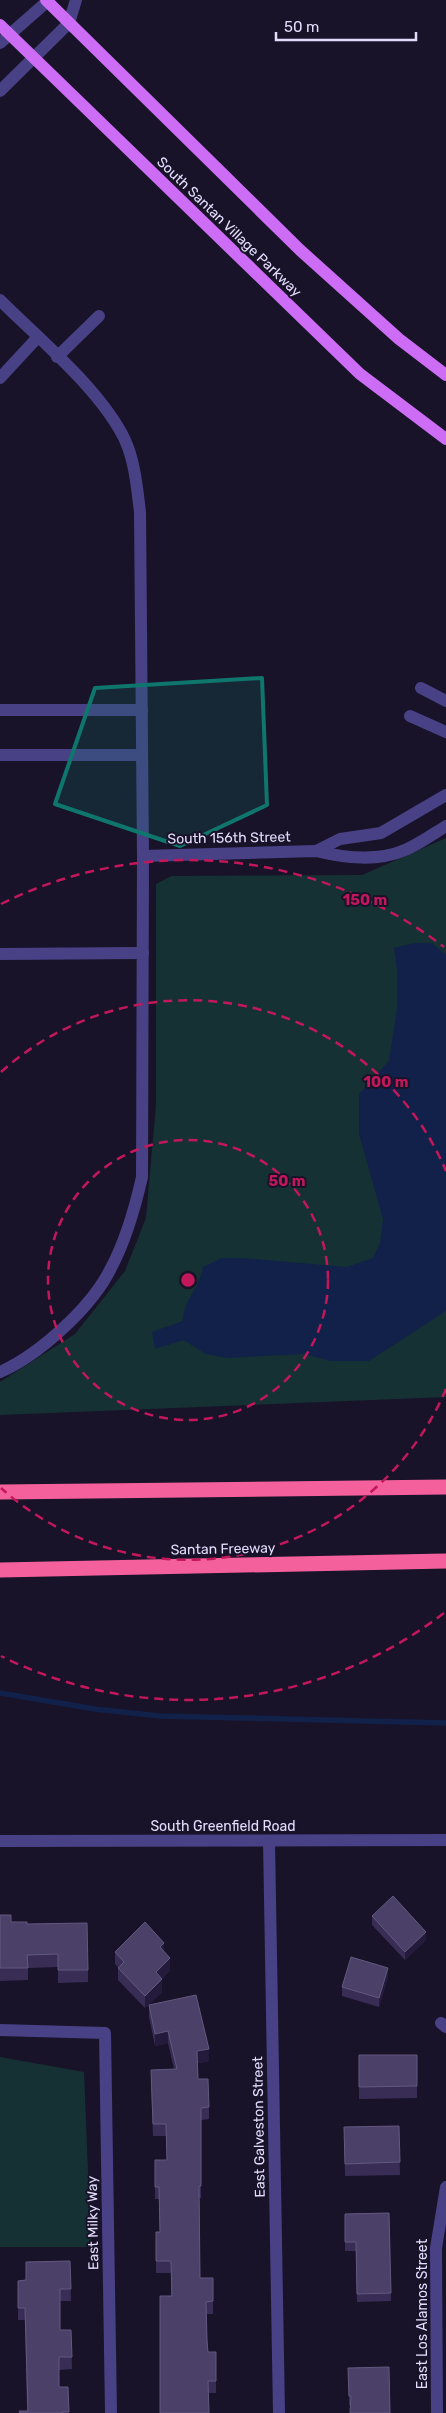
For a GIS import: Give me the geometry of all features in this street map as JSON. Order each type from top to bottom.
[{"type":"highway","points":[[0,1490],[446,1487]]},
{"type":"highway","name":"Santan Freeway","points":[[0,1570],[446,1561]]},
{"type":"main road","points":[[48,0],[313,262],[398,340],[446,375]]},
{"type":"main road","name":"South Santan Village Parkway","points":[[0,25],[5,39],[34,58],[360,374],[446,439]]},
{"type":"street","points":[[5,39],[48,0]]},
{"type":"street","points":[[0,91],[70,23],[76,0]]},
{"type":"street","points":[[0,300],[102,401],[125,440],[132,461],[140,512],[143,856],[142,1177],[135,1208],[111,1269],[96,1290],[76,1314],[44,1345],[19,1363],[0,1372]]},
{"type":"street","points":[[57,358],[99,316]]},
{"type":"street","points":[[0,378],[38,338]]},
{"type":"street","points":[[421,688],[446,701]]},
{"type":"street","points":[[0,710],[142,710]]},
{"type":"street","points":[[410,716],[446,732]]},
{"type":"street","points":[[0,755],[142,755]]},
{"type":"street","name":"South 156th Street","points":[[316,851],[340,839],[381,834],[446,795]]},
{"type":"street","name":"South 156th Street","points":[[143,856],[316,851],[341,857],[366,858],[404,850],[446,826]]},
{"type":"street","points":[[0,954],[143,953]]},
{"type":"street","name":"South Greenfield Road","points":[[0,1841],[446,1840]]},
{"type":"street","name":"East Galveston Street","points":[[269,1841],[278,2413]]},
{"type":"street","name":"East Milky Way","points":[[0,2030],[105,2033],[111,2413]]},
{"type":"street","name":"East Los Alamos Street","points":[[437,2413],[436,2248],[446,2187]]},
{"type":"highlighted area","points":[[262,678],[267,805],[180,846],[55,804],[95,688]]},
{"type":"green space","points":[[446,838],[446,1397],[0,1415],[0,1382],[75,1334],[125,1271],[146,1218],[156,1105],[156,884],[171,876],[362,875]]},
{"type":"green space","points":[[0,2057],[84,2072],[91,2247],[0,2247]]},
{"type":"water","points":[[415,943],[432,943],[446,955],[446,1311],[369,1361],[331,1361],[303,1354],[228,1358],[206,1354],[184,1340],[155,1349],[152,1332],[183,1321],[186,1306],[203,1267],[222,1258],[243,1258],[347,1267],[373,1258],[380,1243],[383,1219],[359,1134],[359,1094],[389,1061],[397,1009],[397,970],[394,948]]},
{"type":"building","points":[[393,1896],[426,1932],[405,1952],[372,1916]]},
{"type":"building","points":[[0,1915],[11,1915],[11,1922],[27,1922],[27,1924],[87,1923],[88,1970],[58,1970],[58,1954],[27,1955],[28,1968],[0,1968]]},
{"type":"building","points":[[145,1922],[164,1943],[160,1947],[170,1958],[156,1972],[162,1979],[145,1996],[118,1968],[124,1962],[115,1952]]},
{"type":"building","points":[[351,1957],[388,1968],[379,1998],[342,1987]]},
{"type":"building","points":[[196,1995],[209,2049],[197,2051],[198,2079],[208,2079],[209,2107],[201,2108],[201,2186],[199,2186],[200,2278],[213,2278],[213,2301],[206,2302],[207,2341],[208,2352],[216,2352],[216,2381],[208,2381],[209,2413],[160,2413],[160,2296],[172,2296],[171,2261],[156,2261],[156,2232],[160,2232],[159,2187],[155,2187],[155,2160],[167,2160],[166,2124],[153,2124],[151,2070],[177,2069],[168,2031],[155,2034],[149,2005]]},
{"type":"building","points":[[359,2055],[417,2055],[417,2086],[359,2087]]},
{"type":"building","points":[[399,2126],[400,2162],[345,2164],[344,2127]]},
{"type":"building","points":[[389,2213],[391,2293],[357,2294],[356,2242],[345,2242],[345,2214]]},
{"type":"building","points":[[70,2261],[71,2289],[60,2289],[60,2330],[71,2330],[72,2357],[59,2357],[59,2387],[68,2387],[69,2412],[20,2413],[19,2411],[28,2411],[25,2308],[18,2308],[18,2281],[26,2280],[26,2262]]},
{"type":"building","points":[[389,2367],[390,2413],[350,2413],[351,2396],[349,2396],[348,2368]]},
{"type":"waterway","points":[[0,1693],[95,1709],[159,1716],[446,1723]]}]
